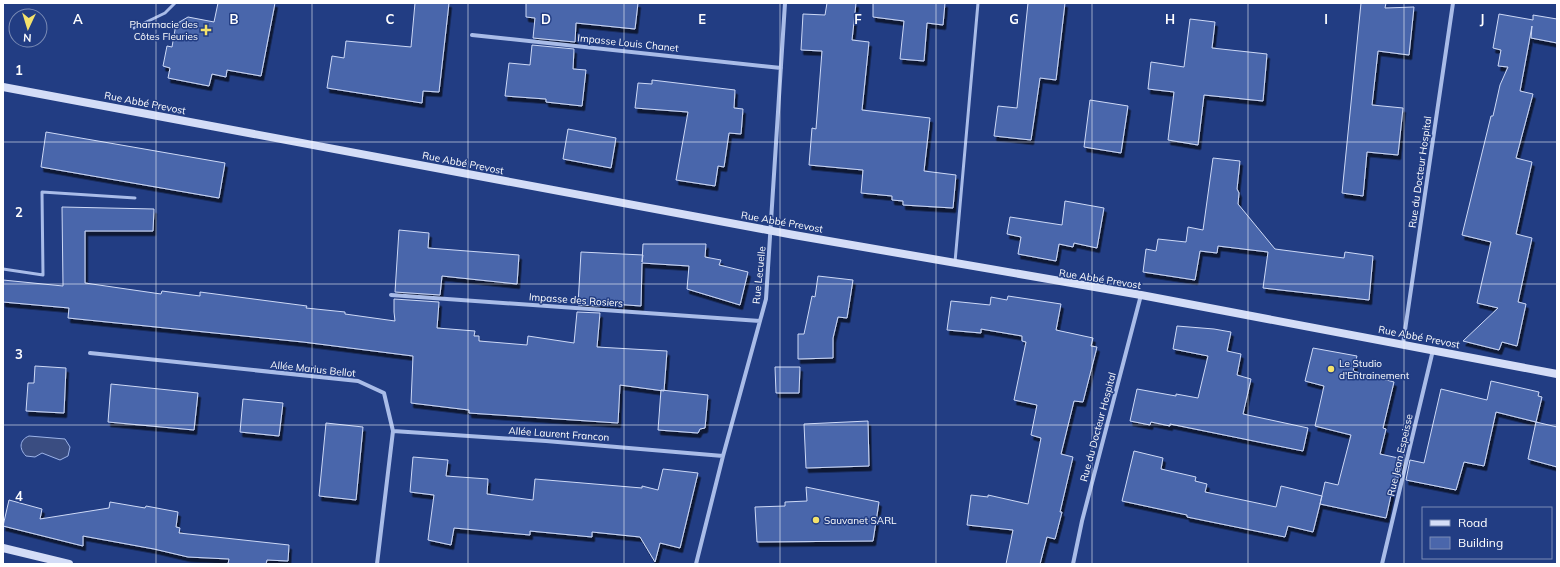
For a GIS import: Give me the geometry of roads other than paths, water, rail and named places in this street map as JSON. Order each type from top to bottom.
[{"type":"street","name":"Rue Lecuelle","points":[[696,564],[723,456],[766,299],[772,231],[785,3]]},
{"type":"street","name":"Rue du Docteur Hospital","points":[[1403,344],[1453,3]]},
{"type":"street","name":"Impasse Louis Chanet","points":[[472,35],[782,68]]},
{"type":"street","name":"Rue Abbé Prevost","points":[[3,87],[772,231],[1141,295],[1557,374]]},
{"type":"street","name":"Impasse des Rosiers","points":[[391,295],[760,321]]},
{"type":"street","name":"Rue du Docteur Hospital","points":[[1073,564],[1082,521],[1141,295]]},
{"type":"street","name":"Rue Jean Espeisse","points":[[1382,564],[1433,350]]},
{"type":"street","name":"Allée Marius Bellot","points":[[90,353],[358,381],[384,393],[393,431],[377,564]]},
{"type":"street","name":"Allée Laurent Francon","points":[[393,431],[546,441],[723,456]]},
{"type":"street","points":[[3,548],[69,564]]},
{"type":"lane","points":[[134,28],[165,13],[174,3]]},
{"type":"lane","points":[[955,263],[978,3]]},
{"type":"lane","points":[[3,269],[43,275],[42,192],[135,198]]},
{"type":"water","points":[[29,436],[65,439],[70,447],[68,456],[60,460],[42,453],[35,457],[26,456],[21,448],[21,445],[23,440]]},
{"type":"place","name":"Pharmacie des Côtes Fleuries","points":[[206,30]]},
{"type":"place","name":"Le Studio d'Entrainement","points":[[1331,369]]},
{"type":"place","name":"Sauvanet SARL","points":[[816,520]]}]
